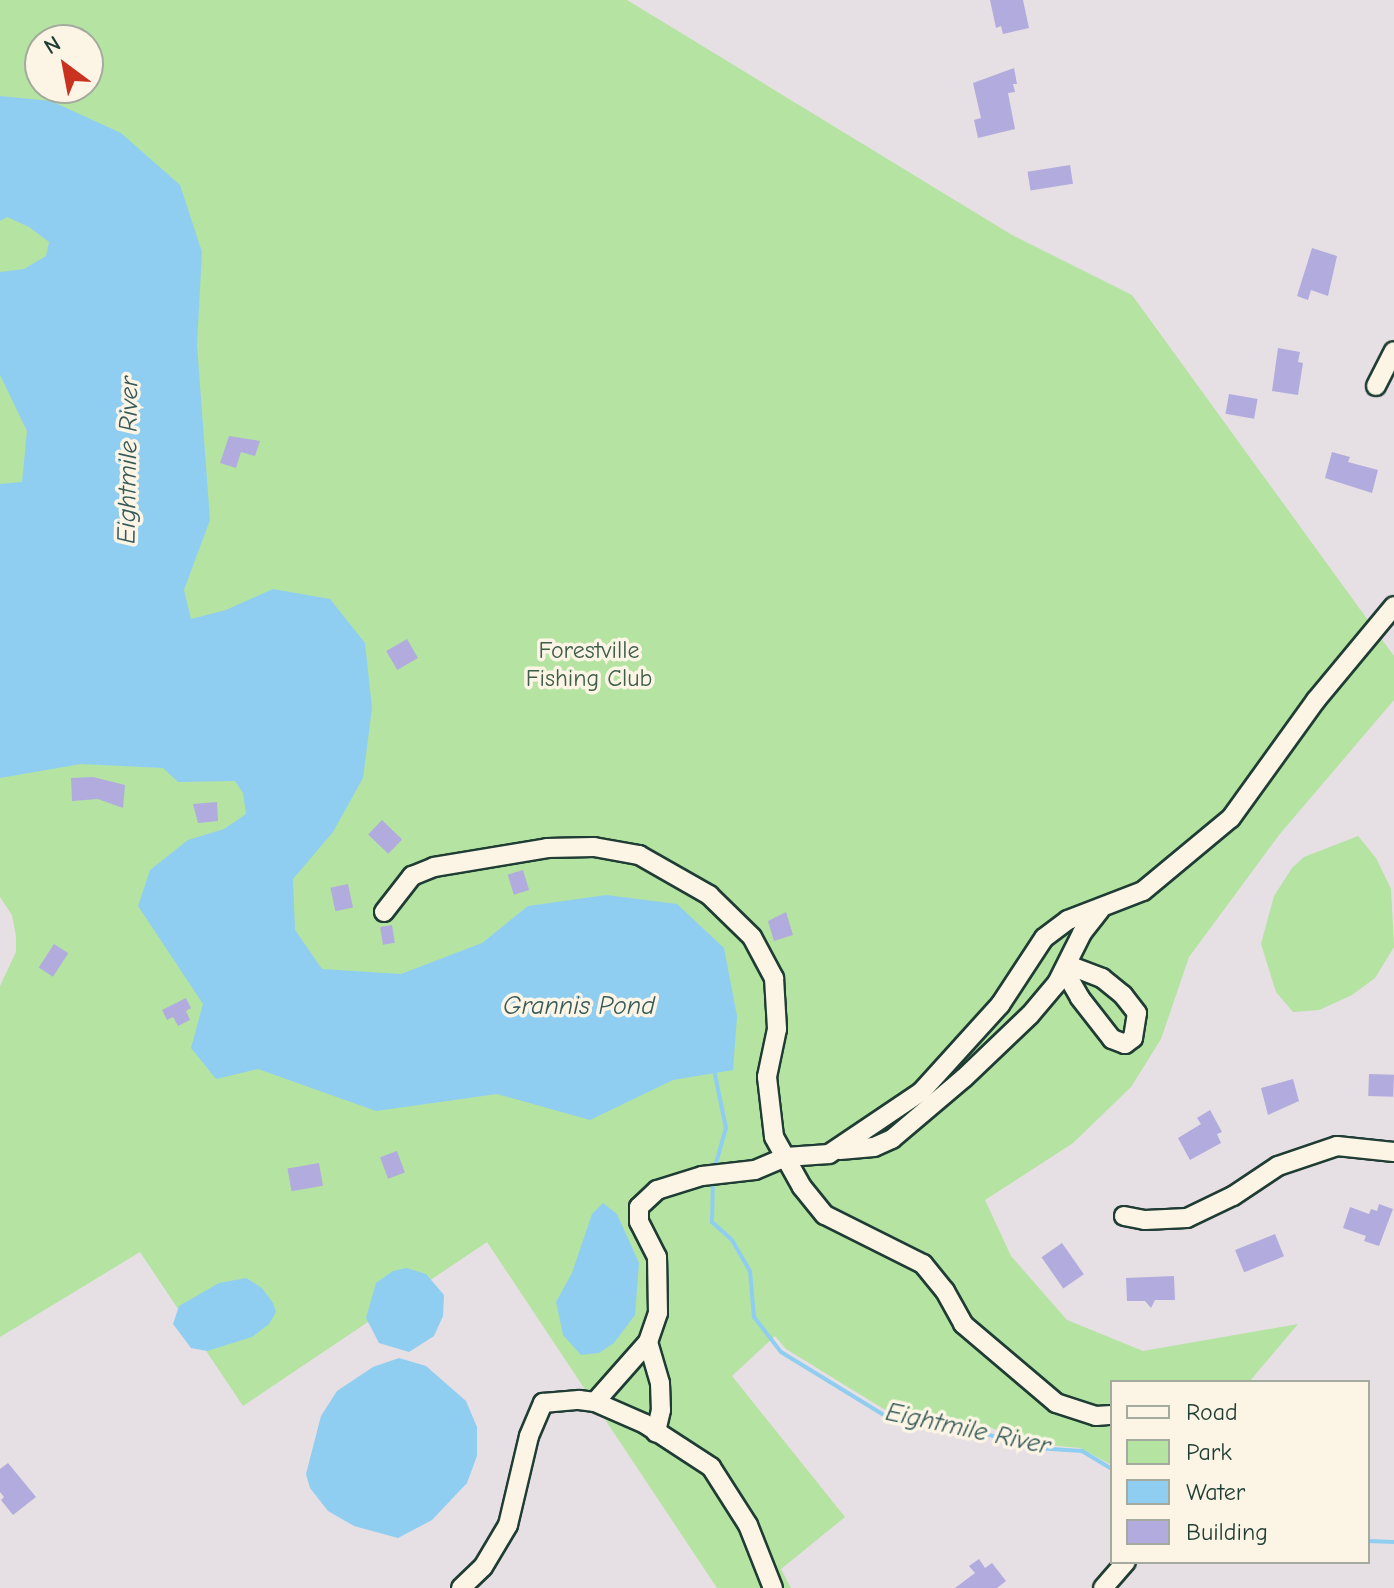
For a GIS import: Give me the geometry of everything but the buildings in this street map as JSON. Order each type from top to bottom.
[{"type":"street","points":[[1376,386],[1394,351]]},
{"type":"street","points":[[838,1150],[921,1092],[937,1076],[952,1055],[1000,1005],[1044,938],[1068,920],[1143,891],[1231,818],[1316,700],[1394,606]]},
{"type":"street","points":[[384,912],[412,876],[434,867],[547,848],[594,847],[639,855],[709,895],[752,937],[774,978],[777,1029],[767,1077],[774,1137],[802,1187],[825,1215],[923,1264],[945,1291],[963,1324],[1056,1403],[1096,1416],[1110,1415]]},
{"type":"street","points":[[595,1402],[648,1342],[658,1313],[657,1257],[639,1222],[639,1207],[657,1190],[702,1176],[755,1170],[786,1157],[874,1147],[892,1139],[964,1078],[1030,1015],[1066,968],[1082,933],[1101,909]]},
{"type":"street","points":[[1124,1216],[1145,1220],[1187,1218],[1233,1196],[1278,1166],[1337,1146],[1394,1152]]},
{"type":"street","points":[[648,1342],[660,1383],[661,1410],[656,1432]]},
{"type":"street","points":[[461,1588],[483,1567],[508,1525],[529,1436],[543,1403],[595,1402],[656,1432],[711,1467],[748,1525],[773,1588]]},
{"type":"street","points":[[1103,1588],[1124,1564]]},
{"type":"green space","name":"Forestville Fishing Club","points":[[0,0],[627,0],[1012,235],[1132,295],[1394,656],[1394,700],[1279,835],[1189,957],[1161,1039],[1131,1087],[1073,1143],[985,1200],[1011,1256],[1067,1320],[1143,1351],[1298,1324],[1251,1380],[1110,1380],[1110,1464],[1080,1448],[1036,1444],[989,1427],[887,1411],[786,1349],[775,1336],[732,1376],[845,1517],[781,1569],[791,1588],[717,1588],[487,1242],[243,1406],[140,1252],[0,1337],[0,986],[16,952],[12,915],[0,897]]},
{"type":"green space","points":[[1358,836],[1376,858],[1391,889],[1394,947],[1375,978],[1352,995],[1319,1010],[1293,1012],[1276,992],[1261,944],[1274,896],[1292,868],[1304,857]]},
{"type":"water","name":"Grannis Pond","points":[[0,96],[24,98],[24,104],[58,104],[121,133],[180,185],[202,252],[197,345],[210,520],[184,590],[191,619],[226,610],[273,589],[330,599],[365,643],[372,708],[363,778],[333,832],[293,879],[295,930],[322,969],[401,974],[482,943],[528,906],[606,895],[677,904],[724,948],[737,1016],[733,1070],[673,1080],[590,1120],[497,1094],[376,1111],[258,1069],[216,1079],[191,1048],[203,1004],[138,906],[150,870],[188,840],[224,829],[246,814],[243,793],[235,781],[178,782],[163,768],[81,764],[0,778],[0,484],[22,482],[27,431],[0,375],[0,272],[24,269],[46,256],[49,242],[29,227],[7,217],[0,221]]},
{"type":"water","points":[[603,1203],[617,1214],[639,1263],[635,1315],[614,1343],[599,1353],[581,1355],[563,1335],[556,1302],[572,1273],[592,1214]]},
{"type":"water","points":[[406,1268],[426,1274],[444,1295],[443,1316],[434,1336],[409,1352],[379,1343],[366,1318],[376,1283],[393,1271]]},
{"type":"water","points":[[246,1278],[262,1288],[273,1303],[276,1312],[269,1324],[252,1337],[207,1351],[191,1348],[173,1324],[179,1306],[219,1283]]},
{"type":"water","points":[[399,1358],[426,1366],[466,1401],[477,1427],[477,1456],[467,1483],[432,1520],[398,1538],[354,1526],[328,1511],[310,1488],[306,1474],[321,1416],[337,1391],[373,1367]]},
{"type":"waterway","name":"Eightmile River","points":[[714,1070],[726,1128],[714,1170]]},
{"type":"waterway","name":"Eightmile River","points":[[713,1179],[712,1222],[732,1240],[750,1271],[754,1317],[781,1352],[887,1417],[954,1425],[1036,1448],[1082,1451],[1110,1468]]},
{"type":"waterway","name":"Eightmile River","points":[[1370,1541],[1394,1542]]}]
